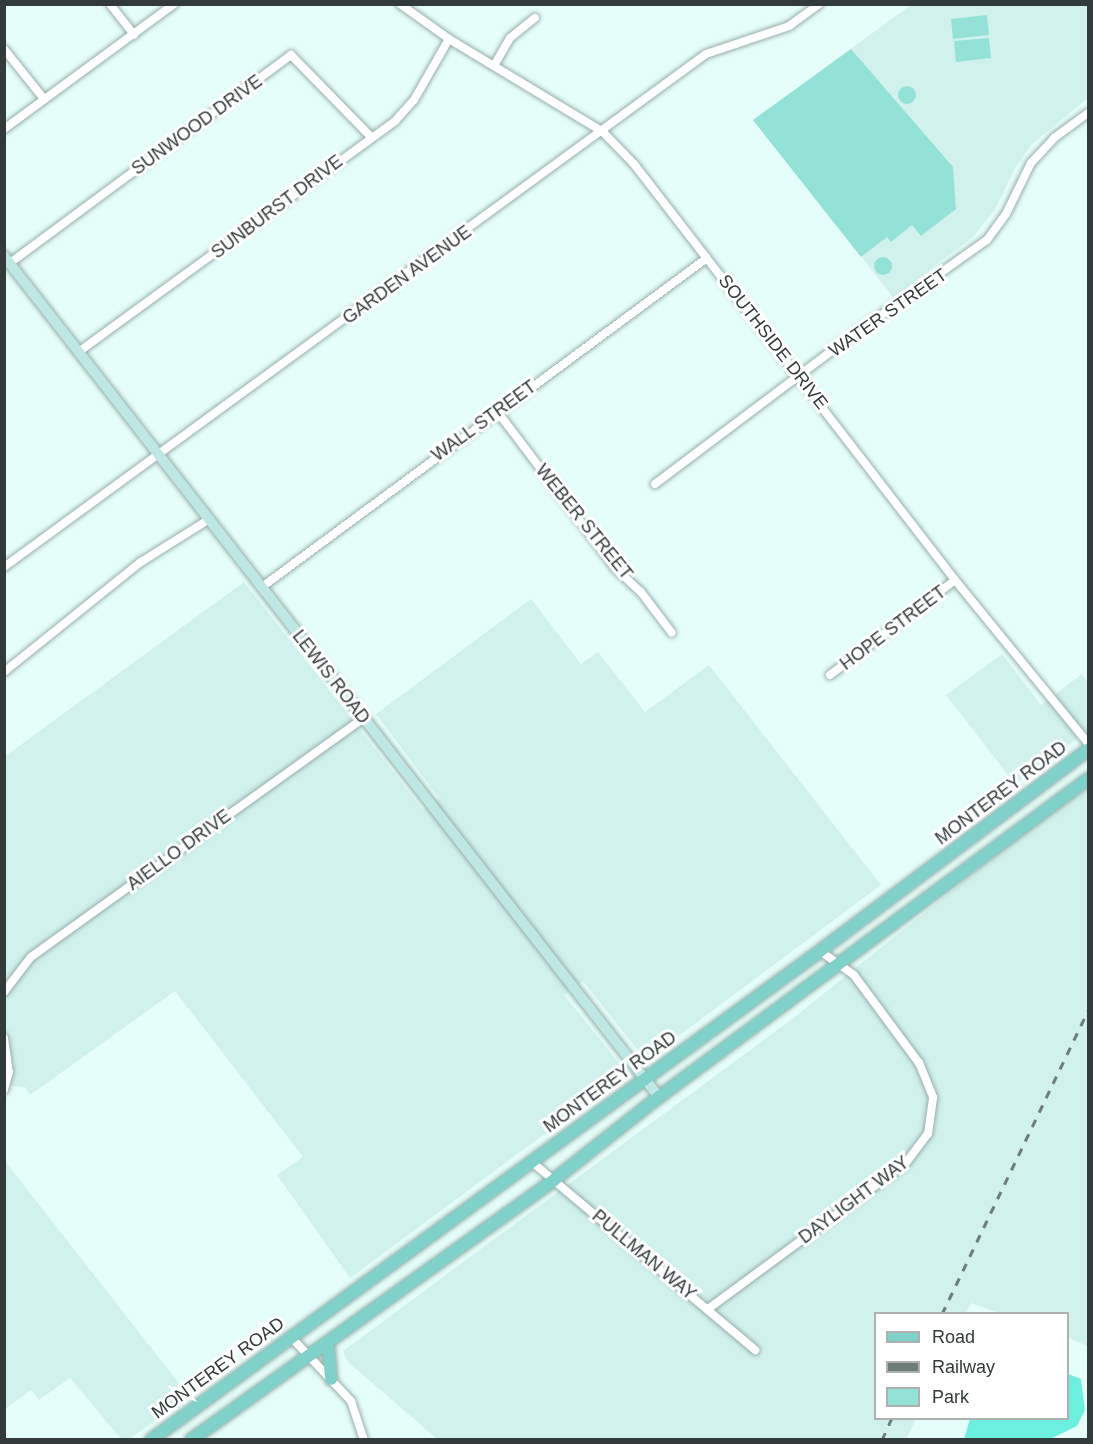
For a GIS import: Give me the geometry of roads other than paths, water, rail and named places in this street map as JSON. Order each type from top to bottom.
[{"type":"main road","name":"MONTEREY ROAD","points":[[151,1440],[820,951],[1089,750]]},
{"type":"main road","points":[[191,1440],[555,1179],[659,1097],[1089,778]]},
{"type":"main road","points":[[328,1343],[331,1379]]},
{"type":"street","points":[[110,4],[134,35]]},
{"type":"street","points":[[4,129],[174,4]]},
{"type":"street","name":"SOUTHSIDE DRIVE","points":[[400,4],[449,39],[495,64],[603,132],[634,164],[801,377],[955,580],[1089,743]]},
{"type":"street","name":"GARDEN AVENUE","points":[[4,567],[603,132],[706,54],[789,26],[819,4]]},
{"type":"street","points":[[495,64],[510,38],[535,18]]},
{"type":"street","name":"SUNBURST DRIVE","points":[[80,351],[395,121],[414,100],[449,39]]},
{"type":"street","points":[[4,49],[44,99]]},
{"type":"street","name":"SUNWOOD DRIVE","points":[[7,260],[291,55],[371,137]]},
{"type":"street","name":"WATER STREET","points":[[655,484],[801,377],[849,338],[987,240],[1006,214],[1031,163],[1054,138],[1089,112]]},
{"type":"street","name":"WALL STREET","points":[[262,587],[497,411],[707,258]]},
{"type":"street","name":"LEWIS ROAD","points":[[7,260],[80,351],[158,457],[659,1097]]},
{"type":"street","name":"WEBER STREET","points":[[497,411],[616,569],[641,592],[672,633]]},
{"type":"street","points":[[4,672],[141,562],[208,520]]},
{"type":"street","name":"HOPE STREET","points":[[830,675],[955,580]]},
{"type":"street","name":"AIELLO DRIVE","points":[[4,992],[31,957],[364,718]]},
{"type":"street","name":"DAYLIGHT WAY","points":[[708,1309],[905,1164],[928,1134],[933,1097],[928,1079],[854,975],[820,951]]},
{"type":"street","points":[[4,1038],[9,1072],[4,1089]]},
{"type":"street","name":"PULLMAN WAY","points":[[532,1162],[555,1179],[755,1350]]},
{"type":"street","points":[[291,1337],[354,1406],[364,1440]]},
{"type":"railway","points":[[943,1312],[1088,1010]]},
{"type":"railway","points":[[882,1440],[891,1420]]}]
